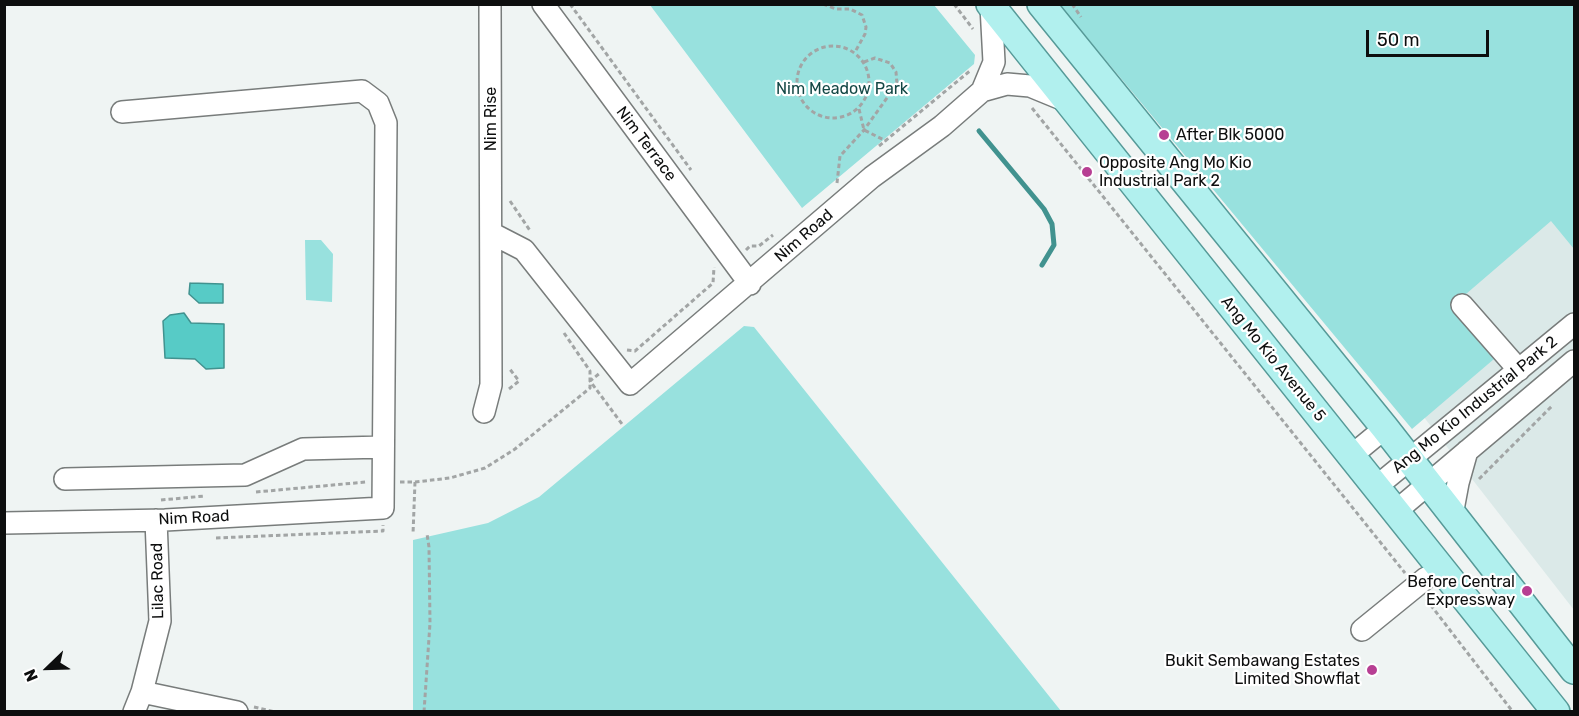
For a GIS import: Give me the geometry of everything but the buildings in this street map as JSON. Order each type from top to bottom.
[{"type":"main road","points":[[1041,4],[1385,428],[1575,670]]},
{"type":"main road","name":"Ang Mo Kio Avenue 5","points":[[991,5],[1064,100],[1556,711]]},
{"type":"street","name":"Nim Rise","points":[[484,412],[491,385],[490,4]]},
{"type":"street","name":"Nim Terrace","points":[[543,4],[750,284]]},
{"type":"street","points":[[981,91],[994,62],[991,5]]},
{"type":"street","points":[[981,91],[1007,84],[1030,86],[1064,100]]},
{"type":"street","points":[[122,112],[362,91],[378,102],[386,123],[383,481]]},
{"type":"street","name":"Nim Road","points":[[622,354],[630,384],[750,284],[872,177],[942,126],[981,91]]},
{"type":"street","points":[[491,233],[524,250],[622,354]]},
{"type":"street","points":[[1462,305],[1519,370]]},
{"type":"street","name":"Ang Mo Kio Industrial Park 2","points":[[1376,487],[1408,458],[1575,324]]},
{"type":"street","name":"Ang Mo Kio Industrial Park 2","points":[[1395,512],[1575,361]]},
{"type":"street","points":[[1351,456],[1385,428]]},
{"type":"street","points":[[65,479],[245,475],[303,449],[383,447]]},
{"type":"street","points":[[1452,515],[1467,451]]},
{"type":"street","name":"Nim Road","points":[[6,527],[383,508],[383,481]]},
{"type":"street","name":"Lilac Road","points":[[138,702],[160,621],[156,520]]},
{"type":"street","points":[[1362,630],[1421,582]]},
{"type":"street","points":[[138,702],[237,711]]},
{"type":"path","points":[[570,4],[693,174]]},
{"type":"path","points":[[823,4],[836,9],[850,9],[862,15],[867,27],[866,34],[855,52]]},
{"type":"path","points":[[954,4],[974,30]]},
{"type":"path","points":[[837,45],[855,52],[864,62],[869,78],[868,94],[859,108],[845,117],[828,118],[813,113],[801,101],[796,86],[798,69],[806,56],[820,47],[837,45]]},
{"type":"path","points":[[837,183],[840,156],[864,130],[897,84],[896,72],[890,63],[875,58],[864,62]]},
{"type":"path","points":[[1027,102],[1421,582],[1513,711]]},
{"type":"path","points":[[859,108],[864,130]]},
{"type":"path","points":[[864,130],[886,141]]},
{"type":"path","points":[[509,200],[534,237]]},
{"type":"path","points":[[740,244],[750,246]]},
{"type":"path","points":[[383,481],[415,482],[450,478],[485,468],[523,443],[590,388],[590,381],[622,354],[635,351],[713,283],[714,276]]},
{"type":"path","points":[[1478,480],[1556,403]]},
{"type":"path","points":[[413,534],[415,482]]},
{"type":"path","points":[[424,711],[430,623],[427,534]]},
{"type":"shaded area","points":[[1103,5],[1574,5],[1574,610]]},
{"type":"shaded area","points":[[190,283],[223,284],[223,303],[199,303],[189,294]]},
{"type":"shaded area","points":[[184,313],[191,323],[224,324],[224,368],[206,369],[195,359],[165,358],[163,321],[170,315]]},
{"type":"green space","name":"Nim Meadow Park","points":[[650,5],[934,5],[975,55],[974,64],[802,208]]},
{"type":"green space","points":[[1060,5],[1574,5],[1574,249],[1551,221],[1452,306],[1494,359],[1412,429]]},
{"type":"green space","points":[[305,240],[321,240],[333,254],[332,302],[306,300]]},
{"type":"green space","points":[[744,326],[754,327],[1061,711],[413,711],[413,540],[488,523],[539,497]]},
{"type":"waterway","points":[[979,131],[1044,209],[1052,224],[1054,245],[1042,265]]},
{"type":"place","name":"After Blk 5000","points":[[1164,135]]},
{"type":"place","name":"Opposite Ang Mo Kio Industrial Park 2","points":[[1087,172]]},
{"type":"place","name":"Before Central Expressway","points":[[1527,591]]},
{"type":"place","name":"Bukit Sembawang Estates Limited Showflat","points":[[1372,670]]}]
